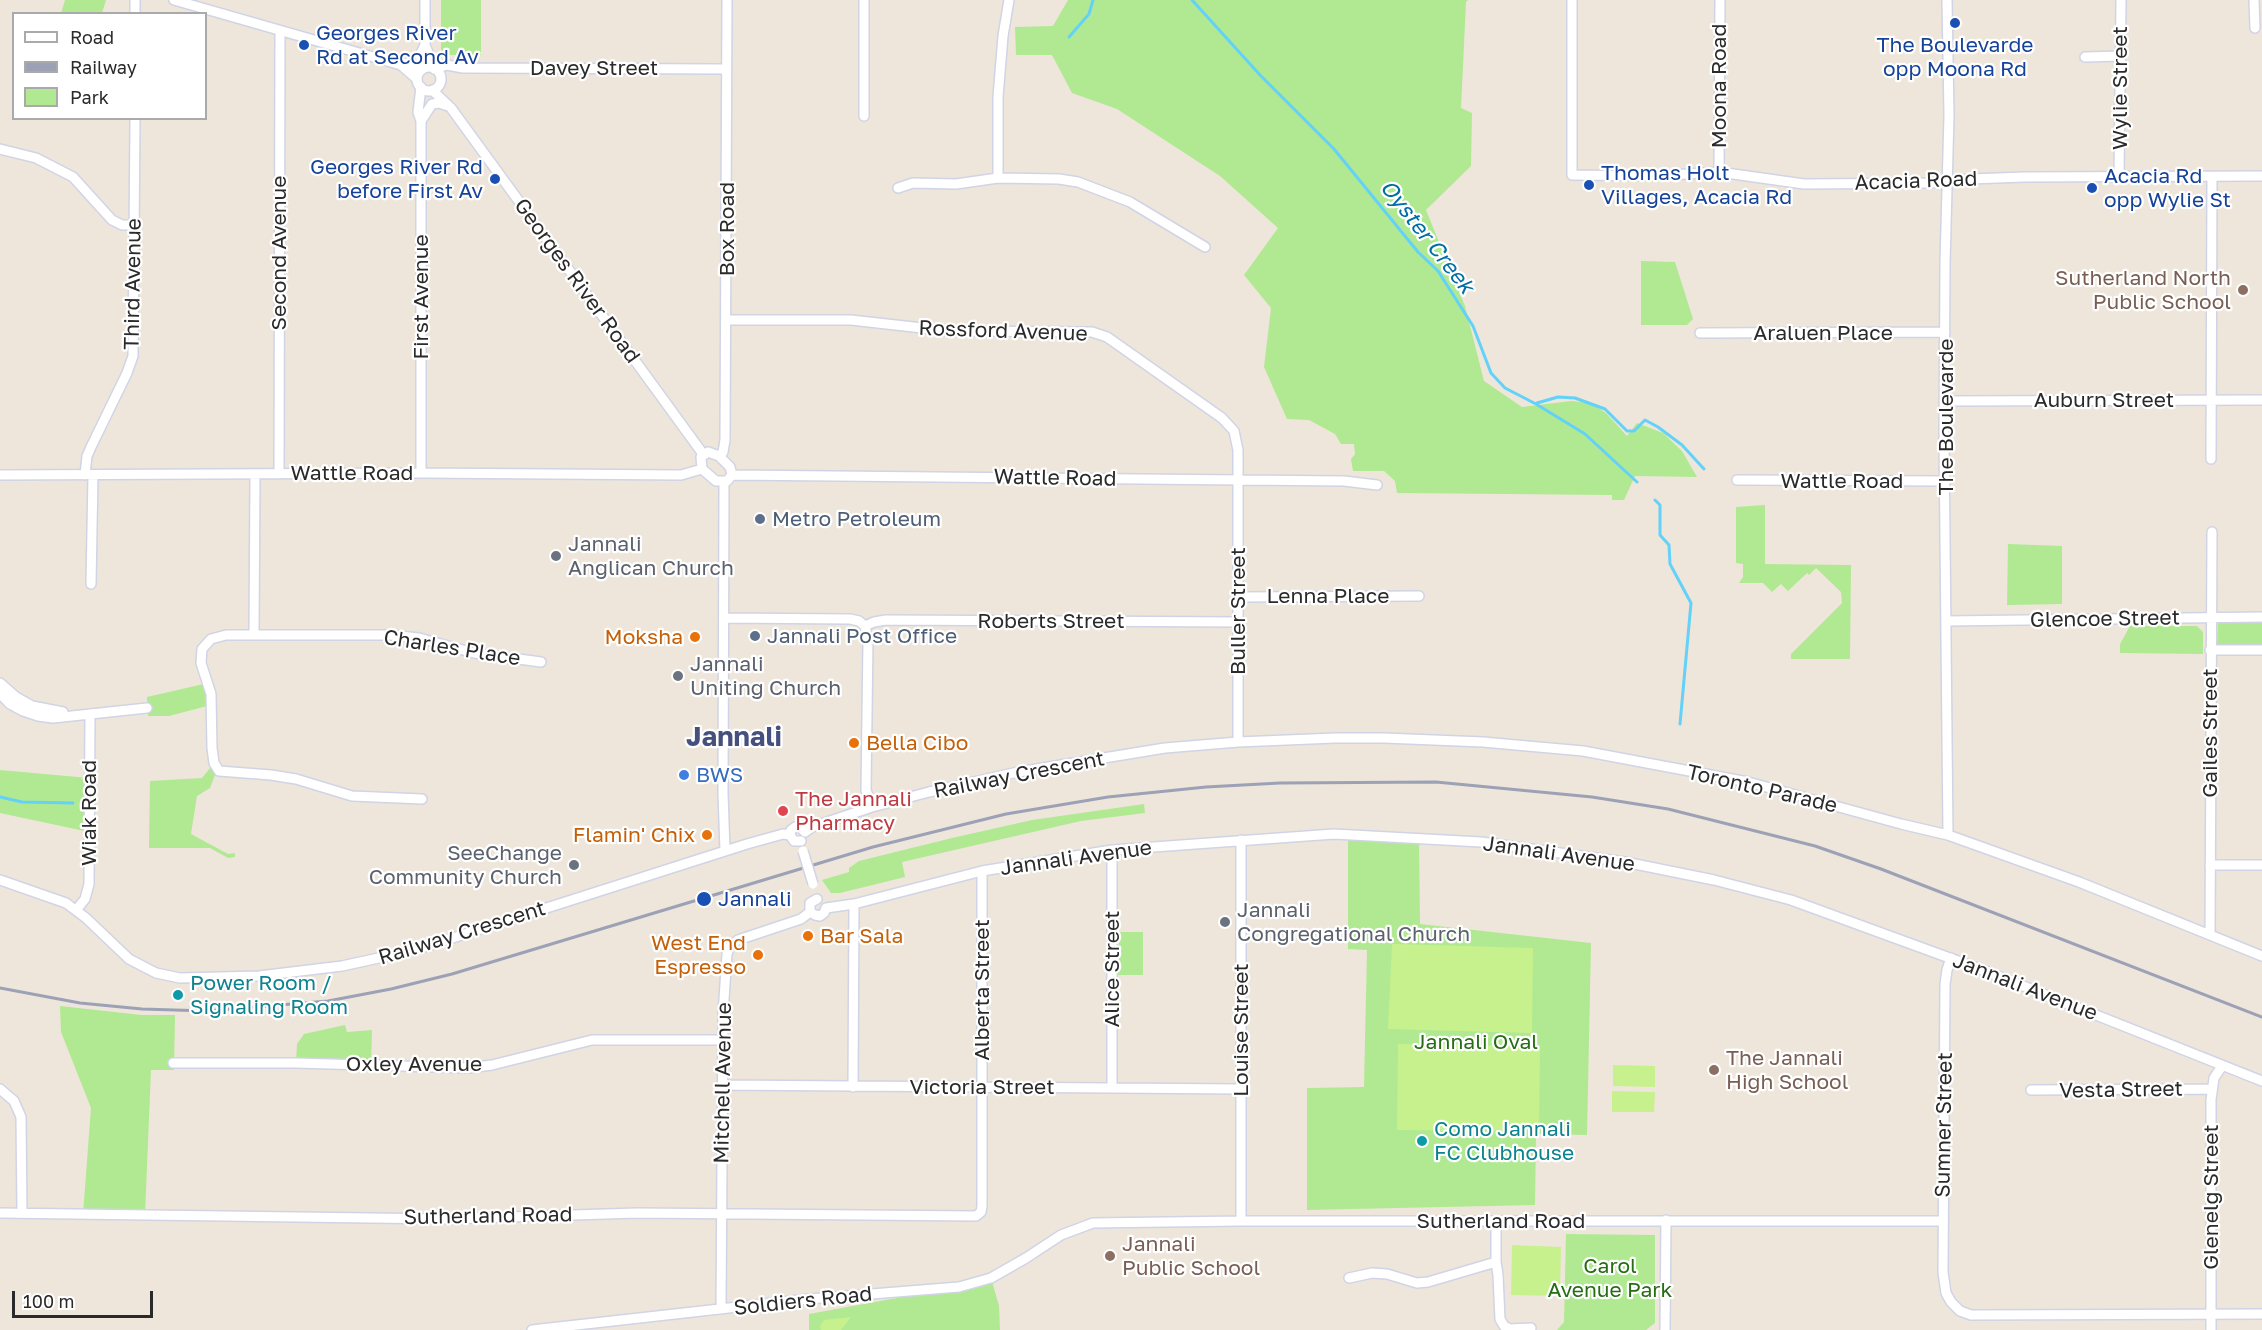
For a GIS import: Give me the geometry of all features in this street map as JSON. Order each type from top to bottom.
[{"type":"street","points":[[174,0],[280,32],[404,64],[437,85]]},
{"type":"street","points":[[425,0],[425,45],[434,68]]},
{"type":"street","name":"Box Road","points":[[719,456],[725,440],[727,320],[726,0]]},
{"type":"street","points":[[864,0],[864,116]]},
{"type":"street","points":[[998,178],[998,98],[1003,36],[1009,0]]},
{"type":"street","name":"Acacia Road","points":[[1572,0],[1572,175],[1656,176],[1719,172],[1795,184],[1947,182],[2007,178],[2262,176]]},
{"type":"street","name":"Moona Road","points":[[1719,172],[1720,0]]},
{"type":"street","name":"The Boulevarde","points":[[1947,0],[1949,126],[1945,401],[1948,835]]},
{"type":"street","name":"Wylie Street","points":[[2119,177],[2121,0]]},
{"type":"street","points":[[2254,0],[2254,28]]},
{"type":"street","name":"Second Avenue","points":[[279,474],[280,32]]},
{"type":"street","points":[[404,64],[420,55],[425,45]]},
{"type":"street","name":"First Avenue","points":[[420,55],[418,112],[421,121],[421,473]]},
{"type":"street","points":[[2085,57],[2121,56]]},
{"type":"street","name":"Davey Street","points":[[420,76],[434,68],[447,65],[463,68],[726,69]]},
{"type":"street","name":"Georges River Road","points":[[434,68],[440,74],[437,85],[450,99],[451,108],[703,454]]},
{"type":"street","name":"Davey Street","points":[[437,85],[449,72],[463,68]]},
{"type":"street","points":[[421,121],[432,104],[440,103],[451,108]]},
{"type":"street","name":"Third Avenue","points":[[91,584],[87,456],[133,356],[135,120]]},
{"type":"street","points":[[0,148],[36,158],[72,177],[112,220],[122,225],[134,225]]},
{"type":"street","points":[[2211,459],[2212,177]]},
{"type":"street","points":[[898,188],[913,183],[956,184],[998,178],[1059,179],[1086,184],[1130,202],[1205,247]]},
{"type":"street","name":"Rossford Avenue","points":[[727,320],[851,320],[940,330],[1092,332],[1107,337],[1229,424],[1237,440],[1238,480]]},
{"type":"street","name":"Araluen Place","points":[[1700,333],[1946,332]]},
{"type":"street","name":"Auburn Street","points":[[1945,401],[2262,400]]},
{"type":"street","points":[[724,483],[712,479],[702,469],[700,461],[703,454],[708,452],[719,456],[730,467],[732,475],[724,483],[723,793],[725,851]]},
{"type":"street","name":"Wattle Road","points":[[0,475],[421,473],[681,476],[702,469]]},
{"type":"street","points":[[254,634],[255,474]]},
{"type":"street","name":"Wattle Road","points":[[732,475],[1238,480],[1377,484]]},
{"type":"street","name":"Buller Street","points":[[1238,480],[1238,742]]},
{"type":"street","name":"Wattle Road","points":[[1737,480],[1946,481]]},
{"type":"street","name":"Gailes Street","points":[[2210,935],[2212,532]]},
{"type":"street","name":"Lenna Place","points":[[1238,597],[1419,596]]},
{"type":"street","name":"Glencoe Street","points":[[1947,621],[2262,617]]},
{"type":"street","name":"Roberts Street","points":[[724,618],[850,619],[859,621],[865,626],[886,620],[1237,622]]},
{"type":"street","points":[[865,626],[868,640],[866,790],[872,807]]},
{"type":"street","name":"Charles Place","points":[[422,799],[352,796],[296,779],[219,771],[214,763],[211,694],[201,663],[202,649],[211,639],[254,634],[390,635],[419,638],[474,653],[541,662]]},
{"type":"street","points":[[2210,650],[2262,650]]},
{"type":"street","points":[[0,683],[16,697],[32,706],[54,712],[90,714]]},
{"type":"street","points":[[0,694],[10,704],[38,716],[52,718],[147,708]]},
{"type":"street","name":"Wiak Road","points":[[77,909],[85,899],[89,884],[90,714]]},
{"type":"street","name":"Toronto Parade","points":[[1238,742],[1384,738],[1483,742],[1583,752],[1748,782],[1948,835],[2079,882],[2262,956]]},
{"type":"street","name":"Railway Crescent","points":[[805,832],[812,827],[872,807],[1018,772],[1165,748],[1238,742]]},
{"type":"street","points":[[800,826],[805,832],[805,837],[801,841],[794,841],[790,835],[791,830],[795,827],[800,826]]},
{"type":"street","name":"Railway Crescent","points":[[0,880],[56,898],[77,909],[129,959],[156,973],[180,978],[259,976],[373,960],[455,938],[725,851],[783,834],[790,835]]},
{"type":"street","name":"Jannali Avenue","points":[[826,908],[854,904],[982,871],[1112,850],[1334,834],[1481,842],[1625,862],[1714,880],[1791,900],[1952,958],[2262,1081]]},
{"type":"street","name":"Louise Street","points":[[1241,840],[1242,1221]]},
{"type":"street","points":[[801,841],[816,899]]},
{"type":"street","name":"Alice Street","points":[[1112,850],[1112,1088]]},
{"type":"street","points":[[2210,865],[2262,865]]},
{"type":"street","name":"Alberta Street","points":[[976,1216],[981,1212],[982,1206],[982,871]]},
{"type":"street","points":[[816,899],[823,900],[826,908],[820,916],[810,912],[810,903],[816,899]]},
{"type":"street","points":[[853,1087],[854,904]]},
{"type":"street","name":"Mitchell Avenue","points":[[721,1310],[725,966],[730,946],[738,940],[801,919],[810,912]]},
{"type":"street","name":"Sumner Street","points":[[1952,958],[1945,984],[1943,1221],[1944,1282],[1951,1302],[1960,1311],[1971,1315],[2211,1314]]},
{"type":"street","name":"Oxley Avenue","points":[[173,1063],[296,1063],[469,1068],[492,1065],[592,1040],[723,1040]]},
{"type":"street","name":"Glenelg Street","points":[[2211,1330],[2211,1089],[2214,1078],[2222,1066]]},
{"type":"street","name":"Victoria Street","points":[[723,1085],[1241,1089]]},
{"type":"street","points":[[0,1089],[14,1101],[21,1117],[22,1214]]},
{"type":"street","name":"Vesta Street","points":[[2031,1090],[2211,1089]]},
{"type":"street","name":"Sutherland Road","points":[[0,1213],[445,1219],[567,1214],[976,1216]]},
{"type":"street","points":[[1665,1330],[1666,1220]]},
{"type":"street","points":[[1496,1221],[1496,1262],[1502,1328],[1531,1328]]},
{"type":"street","name":"Sutherland Road","points":[[1061,1235],[1093,1223],[1943,1221]]},
{"type":"street","name":"Soldiers Road","points":[[532,1330],[809,1299],[959,1287],[991,1278],[1061,1235]]},
{"type":"street","points":[[1349,1278],[1372,1273],[1387,1274],[1418,1283],[1428,1282],[1496,1262]]},
{"type":"street","points":[[2211,1314],[2262,1314]]},
{"type":"green space","points":[[65,0],[106,0],[102,12],[61,12]]},
{"type":"green space","points":[[441,0],[481,0],[481,55],[446,55],[441,50]]},
{"type":"green space","points":[[1068,0],[1468,0],[1466,2],[1461,108],[1472,113],[1471,166],[1426,210],[1465,306],[1484,381],[1522,407],[1571,401],[1591,403],[1606,413],[1627,436],[1637,423],[1663,433],[1682,451],[1697,477],[1635,476],[1624,500],[1612,500],[1612,495],[1397,493],[1395,481],[1384,471],[1353,471],[1351,459],[1355,454],[1354,444],[1341,444],[1335,434],[1309,420],[1287,419],[1264,367],[1271,308],[1244,275],[1278,228],[1220,176],[1117,109],[1072,93],[1052,55],[1016,55],[1015,27],[1053,26]]},
{"type":"green space","points":[[1641,261],[1675,262],[1693,319],[1687,325],[1641,325]]},
{"type":"green space","points":[[1765,505],[1765,564],[1851,565],[1850,659],[1791,659],[1791,654],[1842,603],[1841,592],[1816,568],[1809,575],[1807,573],[1788,591],[1781,584],[1772,592],[1763,583],[1739,583],[1743,577],[1743,564],[1736,563],[1736,507]]},
{"type":"green space","points":[[2008,544],[2062,546],[2062,604],[2007,605]]},
{"type":"green space","points":[[2218,623],[2262,623],[2262,644],[2217,644]]},
{"type":"green space","points":[[2130,626],[2197,626],[2203,632],[2203,654],[2120,653],[2120,644]]},
{"type":"green space","points":[[208,683],[211,705],[169,716],[148,716],[147,697]]},
{"type":"green space","points":[[214,763],[219,771],[210,788],[197,796],[191,834],[228,854],[235,853],[235,857],[228,858],[210,848],[149,848],[150,781],[202,778]]},
{"type":"green space","points":[[0,770],[89,778],[89,832],[0,813]]},
{"type":"green space","points":[[1144,804],[1145,813],[1081,821],[902,862],[905,877],[840,893],[831,893],[822,880],[849,872],[849,868],[859,861],[952,838],[1032,820]]},
{"type":"green space","name":"Jannali Oval","points":[[1348,835],[1419,839],[1420,924],[1591,943],[1587,1135],[1536,1134],[1535,1205],[1307,1210],[1307,1088],[1364,1087],[1367,950],[1348,949]]},
{"type":"green space","points":[[1119,932],[1143,932],[1143,975],[1118,975]]},
{"type":"green space","points":[[1392,944],[1533,948],[1532,1033],[1388,1029]]},
{"type":"green space","points":[[60,1006],[142,1015],[175,1015],[174,1070],[151,1070],[145,1215],[83,1214],[91,1108],[61,1032]]},
{"type":"green space","points":[[345,1025],[347,1032],[372,1030],[371,1065],[296,1063],[297,1044],[304,1034]]},
{"type":"green space","points":[[1398,1044],[1540,1046],[1539,1131],[1397,1130]]},
{"type":"green space","points":[[1613,1065],[1655,1066],[1655,1087],[1613,1086]]},
{"type":"green space","points":[[1612,1091],[1655,1092],[1654,1112],[1612,1112]]},
{"type":"green space","name":"Carol Avenue Park","points":[[1566,1234],[1655,1235],[1655,1323],[1646,1330],[1557,1330],[1564,1322]]},
{"type":"green space","points":[[1512,1245],[1561,1247],[1560,1296],[1511,1295]]},
{"type":"green space","points":[[991,1278],[999,1306],[1000,1330],[809,1330],[809,1314],[957,1287]]},
{"type":"green space","points":[[851,1317],[841,1330],[821,1330],[820,1326],[824,1320]]},
{"type":"waterway","points":[[1069,37],[1089,14],[1093,0]]},
{"type":"waterway","name":"Oyster Creek","points":[[1192,0],[1260,75],[1334,149],[1418,252],[1438,271],[1473,326],[1491,373],[1505,388],[1585,434],[1637,482]]},
{"type":"waterway","points":[[1537,403],[1558,397],[1575,398],[1605,409],[1627,431],[1634,431],[1645,420],[1682,445],[1704,469]]},
{"type":"waterway","points":[[1655,500],[1660,505],[1660,535],[1669,545],[1670,564],[1691,603],[1680,724]]},
{"type":"waterway","points":[[0,797],[22,802],[73,803]]},
{"type":"railway","points":[[0,988],[80,1003],[142,1009],[207,1011],[328,1001],[452,974],[873,847],[1006,814],[1108,797],[1206,787],[1280,783],[1436,782],[1592,797],[1668,809],[1815,846],[1881,869],[2262,1017]]},
{"type":"place","name":"The Boulevarde opp Moona Rd","points":[[1955,23]]},
{"type":"place","name":"Georges River Rd at Second Av","points":[[304,45]]},
{"type":"place","name":"Georges River Rd before First Av","points":[[495,179]]},
{"type":"place","name":"Thomas Holt Villages, Acacia Rd","points":[[1589,185]]},
{"type":"place","name":"Acacia Rd opp Wylie St","points":[[2092,188]]},
{"type":"place","name":"Sutherland North Public School","points":[[2243,290]]},
{"type":"place","name":"Metro Petroleum","points":[[760,519]]},
{"type":"place","name":"Jannali Anglican Church","points":[[556,556]]},
{"type":"place","name":"Jannali Post Office","points":[[755,636]]},
{"type":"place","name":"Moksha","points":[[695,637]]},
{"type":"place","name":"Jannali Uniting Church","points":[[678,676]]},
{"type":"place","name":"Bella Cibo","points":[[854,743]]},
{"type":"place","name":"BWS","points":[[684,775]]},
{"type":"place","name":"The Jannali Pharmacy","points":[[783,811]]},
{"type":"place","name":"Flamin' Chix","points":[[707,835]]},
{"type":"place","name":"SeeChange Community Church","points":[[574,865]]},
{"type":"place","name":"Jannali","points":[[704,899]]},
{"type":"place","name":"Jannali Congregational Church","points":[[1225,922]]},
{"type":"place","name":"Bar Sala","points":[[808,936]]},
{"type":"place","name":"West End Espresso","points":[[758,955]]},
{"type":"place","name":"Power Room / Signaling Room","points":[[178,995]]},
{"type":"place","name":"The Jannali High School","points":[[1714,1070]]},
{"type":"place","name":"Como Jannali FC Clubhouse","points":[[1422,1141]]},
{"type":"place","name":"Jannali Public School","points":[[1110,1256]]},
{"type":"district","name":"Jannali","points":[[734,737]]}]
